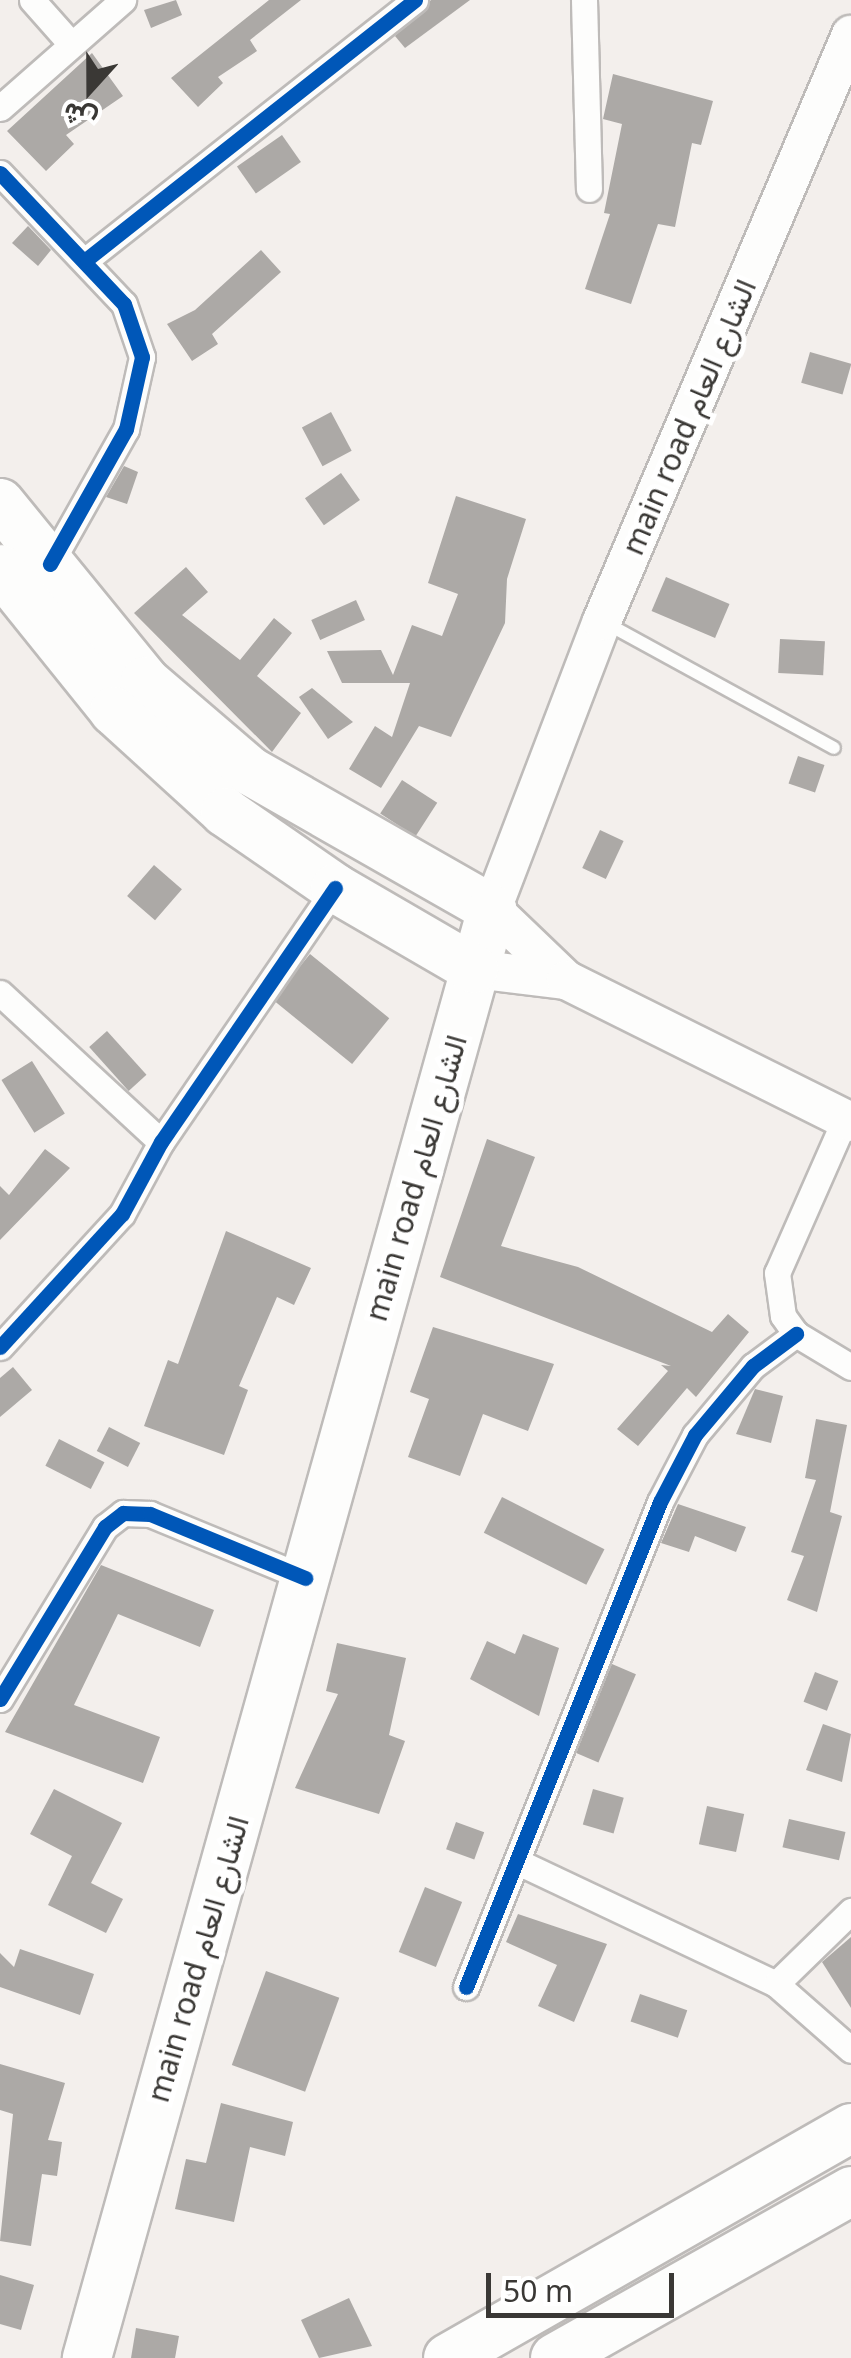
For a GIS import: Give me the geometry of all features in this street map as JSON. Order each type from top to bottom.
[{"type":"highway","points":[[0,503],[50,564],[130,696],[492,909]]},
{"type":"highway","points":[[0,569],[130,696],[225,812],[335,888],[474,969]]},
{"type":"highway","name":"main road الشارع العام","points":[[87,2358],[492,909]]},
{"type":"highway","points":[[448,2358],[851,2128]]},
{"type":"highway","points":[[555,2358],[851,2191]]},
{"type":"main road","name":"main road الشارع العام","points":[[492,909],[602,621],[851,36]]},
{"type":"main road","points":[[492,909],[566,980],[848,1120]]},
{"type":"main road","points":[[474,969],[566,980]]},
{"type":"street","points":[[32,0],[72,44]]},
{"type":"street","points":[[0,108],[123,0]]},
{"type":"street","points":[[87,259],[415,0]]},
{"type":"street","points":[[584,0],[589,189]]},
{"type":"street","points":[[0,174],[87,259],[124,304],[142,357],[126,430],[50,564]]},
{"type":"street","points":[[0,1348],[122,1214],[161,1142],[335,888]]},
{"type":"street","points":[[0,993],[161,1142]]},
{"type":"street","points":[[848,1120],[777,1273],[783,1316],[796,1334],[851,1367]]},
{"type":"street","points":[[466,1987],[660,1502],[695,1435],[754,1366],[796,1334]]},
{"type":"street","points":[[0,1699],[104,1527],[123,1513],[150,1514],[304,1578]]},
{"type":"street","points":[[518,1862],[776,1984],[851,2050]]},
{"type":"street","points":[[776,1984],[851,1911]]},
{"type":"lane","points":[[602,621],[834,748]]},
{"type":"building","points":[[176,0],[182,15],[151,28],[144,10]]},
{"type":"building","points":[[269,0],[301,0],[250,40],[257,51],[218,77],[223,83],[198,107],[171,78]]},
{"type":"building","points":[[431,0],[470,0],[405,48],[395,36]]},
{"type":"building","points":[[92,53],[123,96],[66,135],[74,144],[46,171],[7,131]]},
{"type":"building","points":[[613,74],[713,101],[701,145],[692,143],[675,227],[658,224],[631,304],[585,289],[610,214],[604,213],[622,124],[603,119]]},
{"type":"building","points":[[282,135],[301,162],[256,194],[237,167]]},
{"type":"building","points":[[28,226],[51,250],[38,266],[12,243]]},
{"type":"building","points":[[261,250],[281,272],[212,334],[218,344],[192,361],[167,324],[195,310]]},
{"type":"building","points":[[810,352],[851,364],[843,395],[801,383]]},
{"type":"building","points":[[331,412],[352,451],[323,466],[302,427]]},
{"type":"building","points":[[124,466],[138,472],[127,504],[106,497]]},
{"type":"building","points":[[341,473],[360,500],[324,525],[305,498]]},
{"type":"building","points":[[456,496],[526,519],[507,579],[505,623],[451,737],[419,726],[381,788],[349,769],[375,726],[392,737],[410,683],[342,683],[327,651],[381,650],[393,675],[412,625],[442,636],[458,594],[428,583]]},
{"type":"building","points":[[186,567],[208,592],[182,615],[240,660],[274,618],[292,633],[257,676],[301,713],[272,752],[134,613]]},
{"type":"building","points":[[666,577],[730,604],[715,638],[652,611]]},
{"type":"building","points":[[356,600],[365,620],[320,640],[311,620]]},
{"type":"building","points":[[780,639],[825,641],[823,675],[778,673]]},
{"type":"building","points":[[312,688],[353,722],[328,739],[299,697]]},
{"type":"building","points":[[798,756],[824,765],[815,793],[789,783]]},
{"type":"building","points":[[402,780],[437,803],[415,836],[380,814]]},
{"type":"building","points":[[600,830],[624,841],[606,879],[582,868]]},
{"type":"building","points":[[154,865],[182,889],[155,920],[127,896]]},
{"type":"building","points":[[310,954],[389,1018],[352,1064],[273,1000]]},
{"type":"building","points":[[107,1031],[146,1075],[129,1091],[89,1047]]},
{"type":"building","points":[[32,1061],[65,1114],[34,1133],[1,1080]]},
{"type":"building","points":[[487,1139],[535,1157],[501,1246],[578,1267],[712,1332],[728,1314],[749,1332],[696,1397],[687,1388],[638,1446],[617,1429],[668,1371],[661,1365],[671,1366],[440,1277]]},
{"type":"building","points":[[45,1149],[70,1168],[0,1240],[0,1186],[9,1195]]},
{"type":"building","points":[[226,1231],[311,1268],[294,1305],[277,1297],[239,1386],[248,1390],[224,1455],[144,1426],[168,1360],[178,1364]]},
{"type":"building","points":[[433,1327],[554,1364],[528,1431],[483,1414],[460,1476],[408,1457],[429,1399],[410,1392]]},
{"type":"building","points":[[13,1367],[32,1390],[0,1417],[0,1378]]},
{"type":"building","points":[[755,1389],[783,1396],[771,1443],[736,1434]]},
{"type":"building","points":[[816,1419],[847,1425],[830,1512],[842,1516],[817,1612],[787,1600],[804,1556],[791,1552],[816,1480],[805,1478]]},
{"type":"building","points":[[109,1427],[140,1443],[128,1467],[97,1451]]},
{"type":"building","points":[[59,1439],[104,1462],[91,1489],[45,1466]]},
{"type":"building","points":[[502,1497],[604,1549],[586,1585],[484,1533]]},
{"type":"building","points":[[678,1504],[746,1527],[736,1552],[695,1536],[689,1552],[661,1543]]},
{"type":"building","points":[[101,1565],[214,1610],[200,1647],[118,1614],[74,1705],[160,1737],[143,1783],[5,1732]]},
{"type":"building","points":[[523,1634],[559,1648],[539,1716],[470,1679],[487,1641],[515,1654]]},
{"type":"building","points":[[337,1643],[406,1658],[389,1735],[405,1741],[379,1814],[295,1788],[338,1694],[326,1691]]},
{"type":"building","points":[[612,1664],[636,1674],[598,1763],[574,1752]]},
{"type":"building","points":[[815,1672],[838,1681],[827,1711],[804,1702]]},
{"type":"building","points":[[823,1724],[851,1734],[842,1782],[806,1770]]},
{"type":"building","points":[[54,1789],[122,1823],[91,1883],[123,1899],[106,1933],[48,1905],[72,1856],[30,1834]]},
{"type":"building","points":[[593,1789],[624,1798],[614,1833],[583,1825]]},
{"type":"building","points":[[707,1806],[744,1814],[736,1852],[699,1844]]},
{"type":"building","points":[[789,1819],[846,1832],[839,1860],[782,1847]]},
{"type":"building","points":[[456,1822],[484,1832],[474,1860],[446,1849]]},
{"type":"building","points":[[425,1887],[462,1902],[436,1967],[399,1952]]},
{"type":"building","points":[[518,1914],[607,1944],[574,2022],[538,2006],[557,1965],[506,1942]]},
{"type":"building","points":[[851,1937],[851,2008],[822,1962]]},
{"type":"building","points":[[20,1949],[94,1974],[80,2015],[0,1987],[0,1953],[14,1967]]},
{"type":"building","points":[[266,1971],[339,1998],[305,2092],[232,2065]]},
{"type":"building","points":[[640,1994],[687,2010],[678,2038],[631,2021]]},
{"type":"building","points":[[0,2064],[65,2083],[48,2140],[62,2142],[57,2176],[42,2174],[31,2246],[0,2241],[13,2114],[0,2110]]},
{"type":"building","points":[[221,2103],[293,2122],[285,2156],[250,2147],[234,2222],[175,2209],[186,2159],[206,2163]]},
{"type":"building","points":[[0,2275],[34,2285],[21,2330],[0,2324]]},
{"type":"building","points":[[349,2298],[372,2346],[319,2358],[301,2320]]},
{"type":"building","points":[[136,2328],[179,2336],[175,2358],[131,2358]]},
{"type":"cycle path","points":[[87,259],[415,0]]},
{"type":"cycle path","points":[[0,173],[124,304],[142,357],[126,429],[50,564]]},
{"type":"cycle path","points":[[0,1347],[122,1214],[161,1142],[335,888]]},
{"type":"cycle path","points":[[466,1987],[660,1502],[695,1435],[753,1366],[796,1334]]},
{"type":"cycle path","points":[[0,1699],[105,1527],[123,1513],[150,1514],[305,1578]]}]
